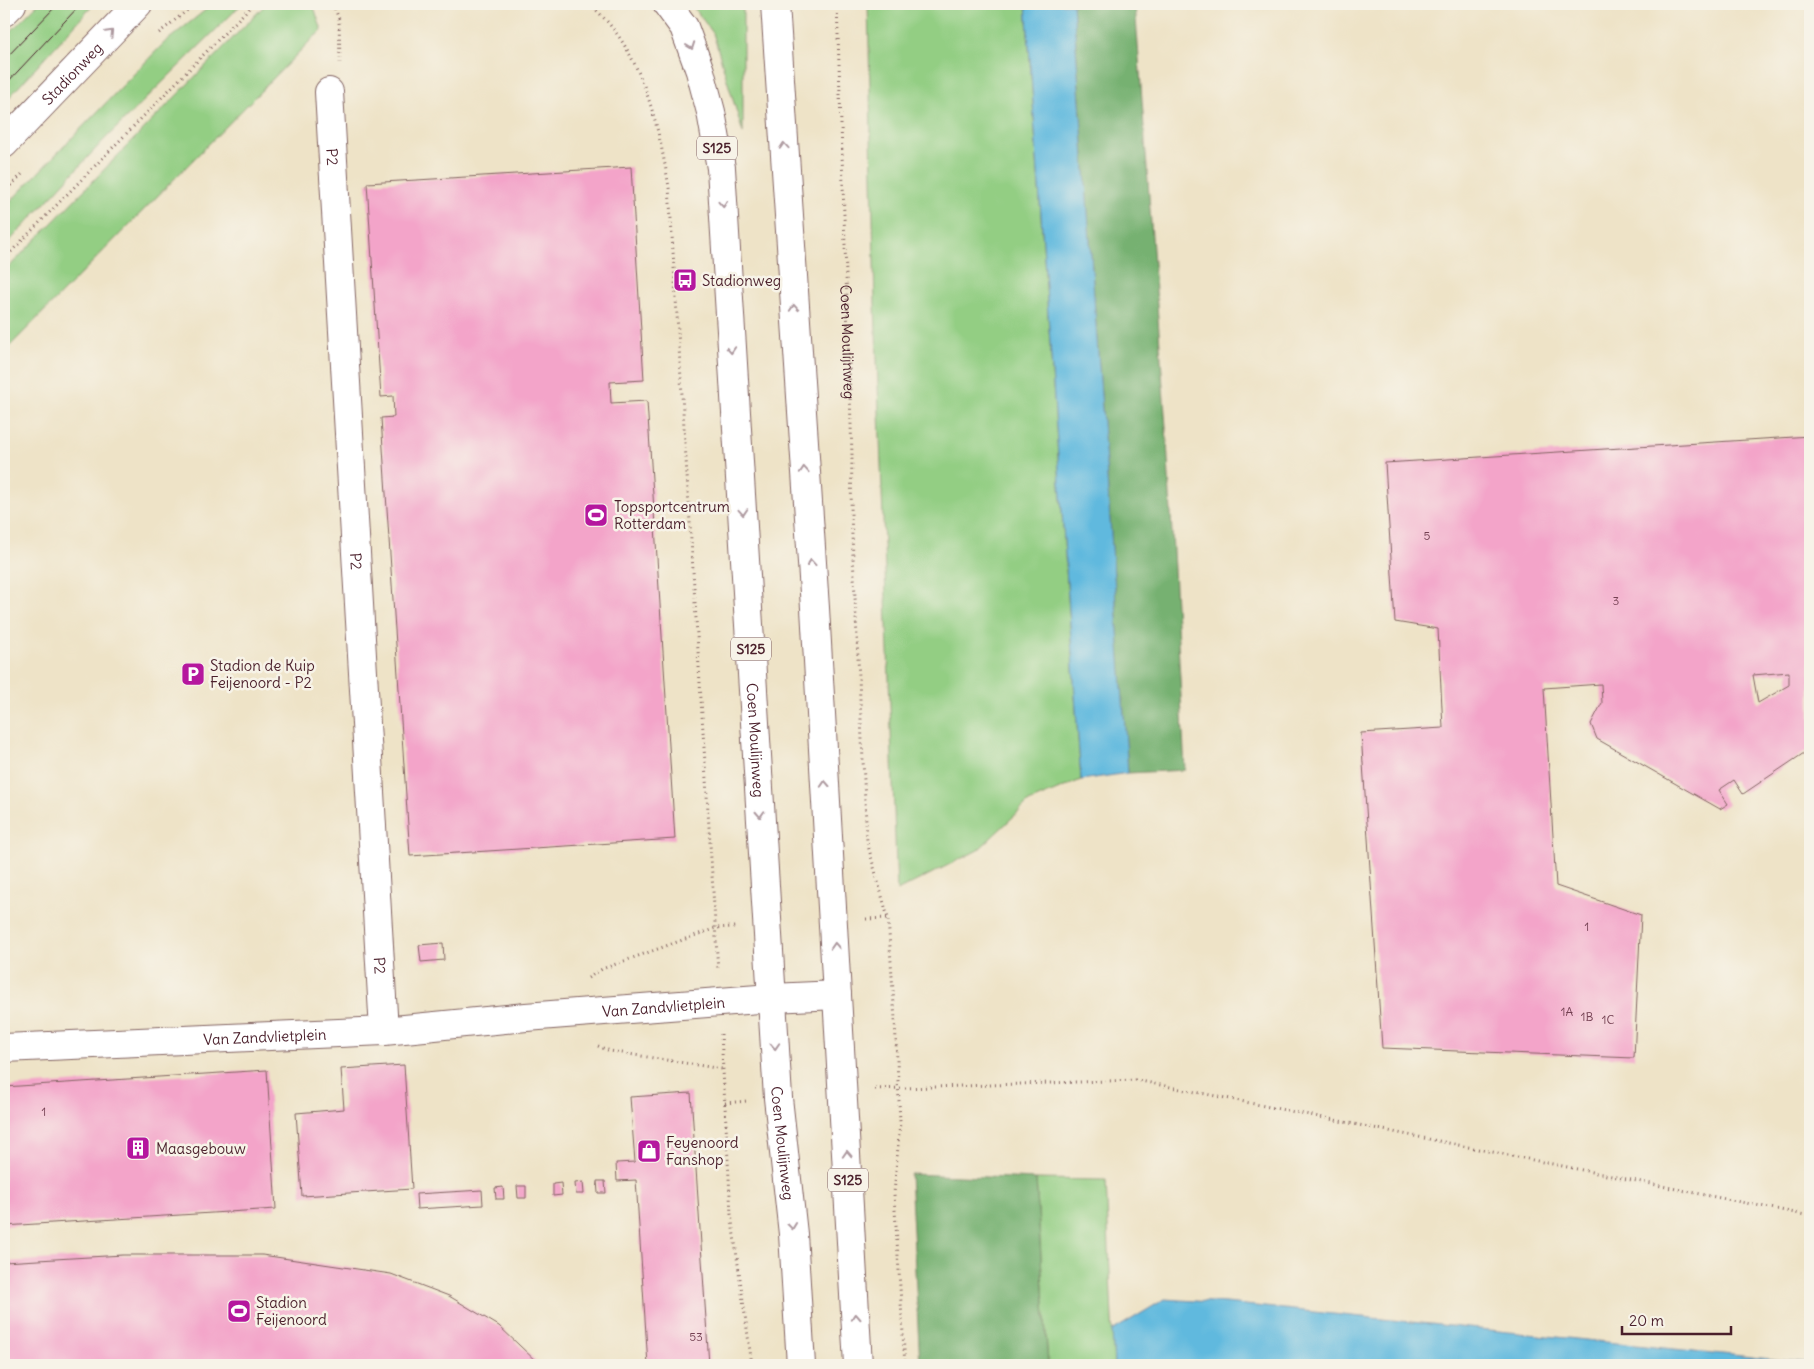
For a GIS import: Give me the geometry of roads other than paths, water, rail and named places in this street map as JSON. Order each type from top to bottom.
[{"type":"main road","points":[[4,12],[12,4]]},
{"type":"main road","name":"Stadionweg","points":[[4,144],[138,4]]},
{"type":"main road","name":"Coen Moulijnweg","points":[[667,4],[684,26],[700,71],[711,112],[720,168],[778,1098],[793,1234],[801,1365]]},
{"type":"main road","name":"S125","points":[[775,4],[815,608],[858,1365]]},
{"type":"main road","name":"P2","points":[[329,92],[384,1031]]},
{"type":"main road","name":"Van Zandvlietplein","points":[[4,1048],[384,1031],[526,1016],[837,995]]},
{"type":"water","points":[[1026,4],[1073,4],[1126,742],[1128,773],[1081,780]]},
{"type":"water","points":[[1165,1299],[1226,1303],[1810,1363],[1810,1365],[1114,1365],[1112,1331]]},
{"type":"tram line","points":[[4,60],[58,4]]},
{"type":"tram line","points":[[4,86],[81,4]]},
{"type":"place","name":"Stadionweg","points":[[685,280]]},
{"type":"place","name":"Topsportcentrum Rotterdam","points":[[596,515]]},
{"type":"place","name":"Stadion de Kuip Feijenoord - P2","points":[[193,674]]},
{"type":"place","name":"Maasgebouw","points":[[138,1148]]},
{"type":"place","name":"Feyenoord Fanshop","points":[[649,1151]]},
{"type":"place","name":"Stadion Feijenoord","points":[[239,1311]]}]
